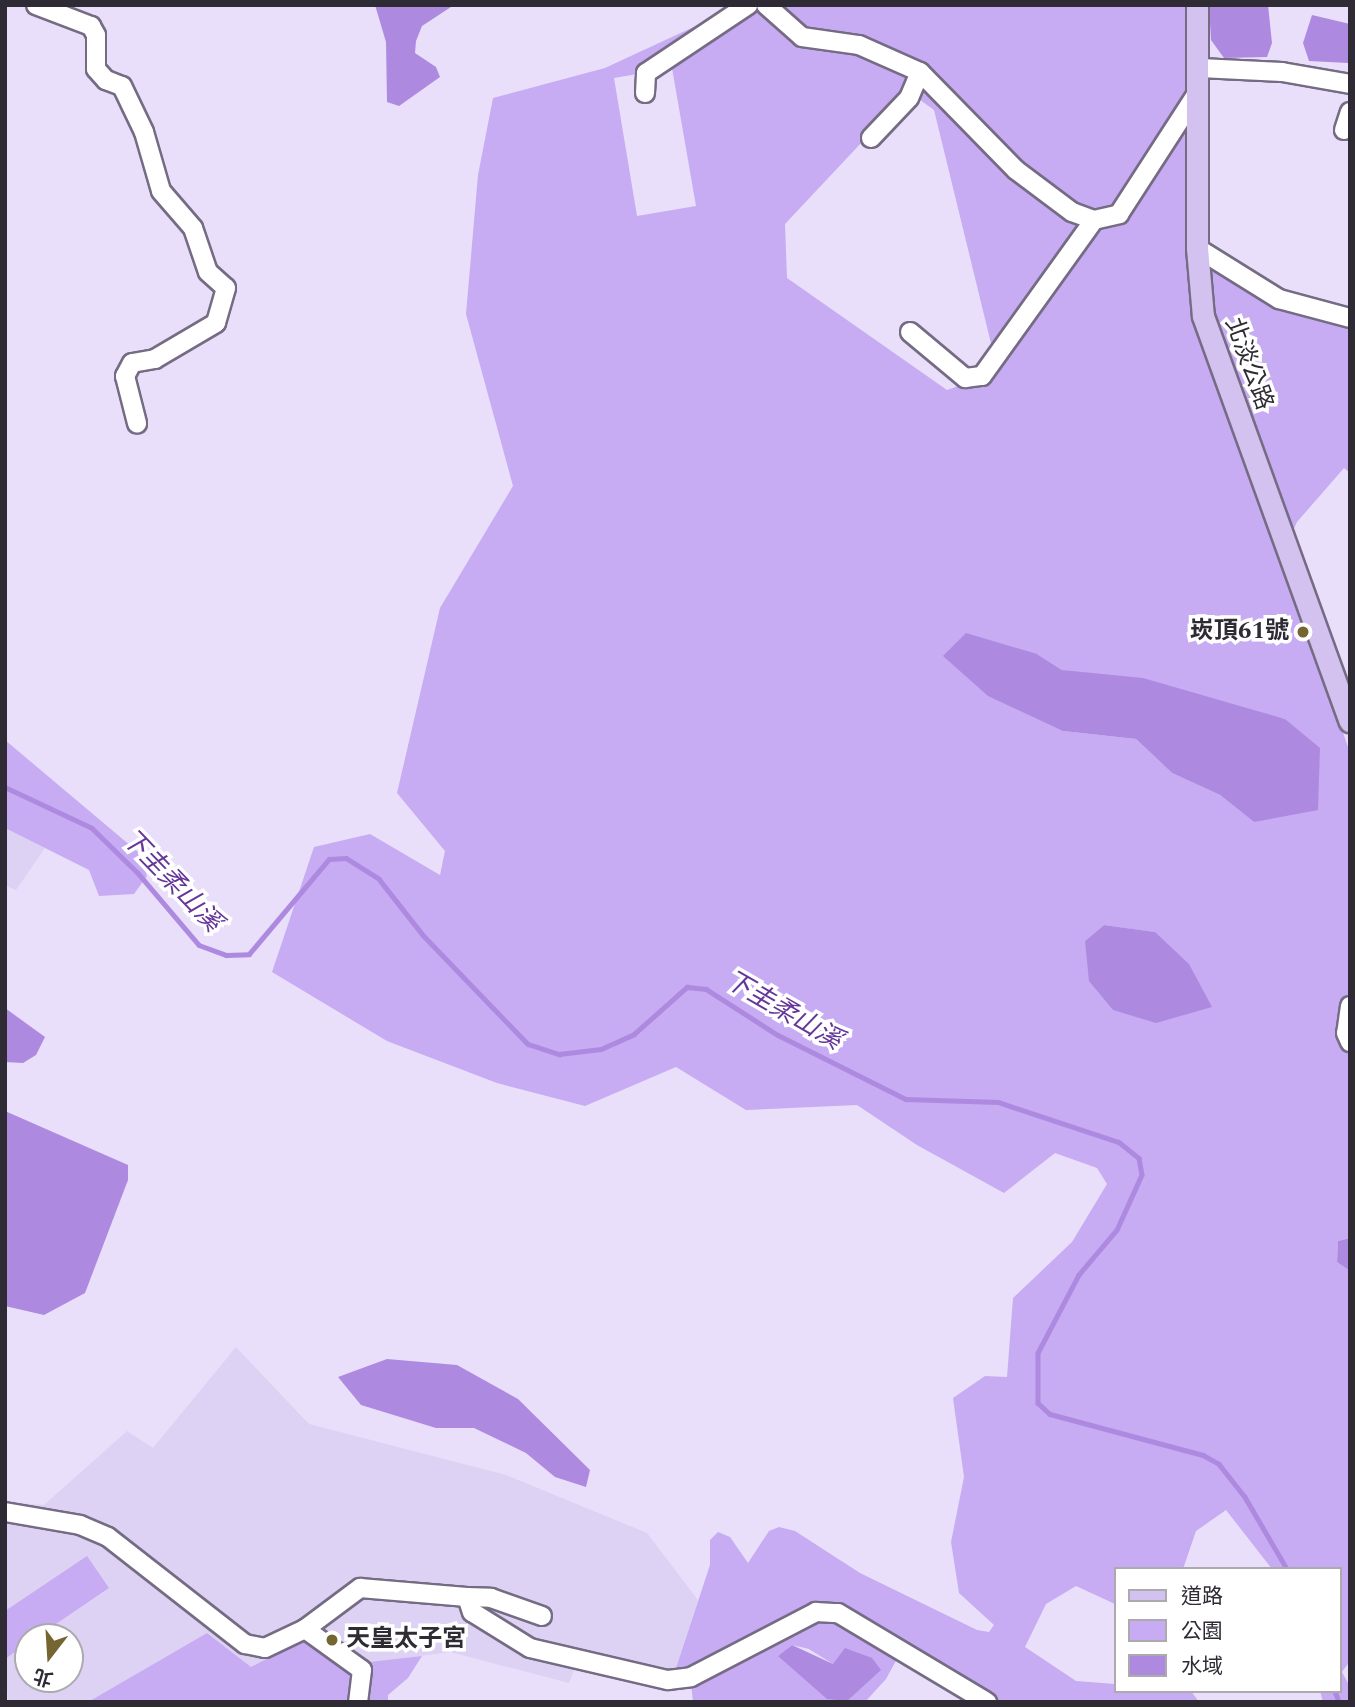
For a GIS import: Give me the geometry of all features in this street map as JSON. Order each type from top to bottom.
[{"type":"main road","name":"北淡公路","points":[[1197,5],[1200,68],[1197,248],[1203,316],[1350,721]]},
{"type":"street","points":[[36,5],[90,26],[96,35],[96,69],[106,80],[122,86],[144,132],[161,191],[193,228],[208,272],[226,288],[215,323],[155,359],[132,363],[125,376],[137,423]]},
{"type":"street","points":[[645,93],[646,73],[748,5]]},
{"type":"street","points":[[766,5],[802,37],[859,45],[920,72],[1016,170],[1072,212],[1094,220],[1119,214],[1199,91]]},
{"type":"street","points":[[1200,68],[1282,72],[1350,84]]},
{"type":"street","points":[[871,138],[909,98],[920,72]]},
{"type":"street","points":[[1344,130],[1350,112]]},
{"type":"street","points":[[910,332],[965,378],[982,376],[1094,220]]},
{"type":"street","points":[[1197,248],[1279,299],[1350,318]]},
{"type":"street","points":[[1350,1006],[1350,1042]]},
{"type":"street","points":[[5,1512],[80,1525],[108,1537],[245,1644],[265,1648],[305,1629],[360,1588],[491,1598],[542,1616]]},
{"type":"street","points":[[467,1597],[472,1612],[530,1648],[668,1680],[691,1677],[816,1612],[838,1613],[987,1702]]},
{"type":"street","points":[[305,1629],[362,1670],[358,1702]]},
{"type":"shaded area","points":[[5,828],[45,848],[16,890],[5,885]]},
{"type":"shaded area","points":[[236,1347],[309,1424],[506,1475],[647,1533],[698,1600],[674,1674],[581,1652],[569,1683],[450,1652],[370,1663],[319,1630],[251,1667],[207,1633],[88,1702],[8,1702],[5,1659],[14,1653],[14,1693],[84,1693],[84,1623],[58,1623],[108,1589],[7,1613],[5,1502],[44,1505],[127,1431],[153,1448]]},
{"type":"green space","points":[[741,5],[1201,5],[1202,249],[1283,295],[1350,308],[1350,473],[1344,468],[1297,522],[1282,554],[1350,753],[1350,1238],[1338,1241],[1337,1262],[1350,1271],[1350,1661],[1342,1672],[1350,1687],[1350,1702],[1323,1702],[1321,1693],[1341,1693],[1341,1567],[1270,1567],[1226,1510],[1196,1531],[1184,1567],[1114,1567],[1114,1604],[1076,1586],[1046,1604],[1025,1647],[1076,1681],[1114,1684],[1114,1693],[1192,1693],[1199,1702],[992,1702],[904,1646],[886,1679],[865,1702],[693,1702],[690,1675],[674,1674],[710,1565],[710,1540],[718,1532],[730,1537],[748,1563],[769,1531],[779,1527],[795,1531],[860,1573],[977,1630],[989,1632],[994,1625],[959,1593],[951,1542],[964,1477],[953,1398],[985,1376],[1007,1377],[1013,1298],[1072,1242],[1107,1184],[1097,1168],[1055,1153],[1004,1193],[917,1145],[857,1105],[746,1110],[676,1067],[585,1106],[497,1083],[387,1041],[272,972],[314,847],[370,834],[440,875],[445,851],[397,793],[440,608],[513,486],[466,314],[478,175],[493,98],[605,68]],"holes":[[[672,68],[696,206],[637,216],[614,78]],[[909,92],[934,110],[998,372],[947,390],[787,278],[785,224]],[[1037,654],[1062,670],[1285,719],[1254,822],[1220,795],[1172,773],[1136,739],[1063,731]],[[1104,925],[1154,932],[1085,941]],[[792,1645],[809,1649],[833,1664],[778,1656]]]},
{"type":"green space","points":[[5,740],[138,852],[147,876],[134,894],[99,896],[89,870],[5,828]]},
{"type":"green space","points":[[87,1556],[109,1588],[58,1623],[14,1623],[14,1653],[5,1659],[5,1611]]},
{"type":"green space","points":[[320,1630],[370,1662],[422,1656],[408,1678],[388,1695],[388,1702],[88,1702],[207,1633],[251,1667]]},
{"type":"water","points":[[375,5],[454,5],[422,26],[416,41],[415,53],[436,67],[440,77],[399,106],[387,102],[386,42]]},
{"type":"water","points":[[1209,5],[1268,5],[1272,43],[1267,57],[1224,58],[1211,40]]},
{"type":"water","points":[[1312,15],[1350,24],[1348,63],[1309,61],[1303,43]]},
{"type":"water","points":[[966,633],[1037,654],[1062,670],[1143,678],[1285,719],[1320,748],[1318,810],[1254,822],[1220,795],[1172,773],[1136,739],[1063,731],[988,696],[943,656]]},
{"type":"water","points":[[1104,925],[1155,932],[1189,964],[1212,1007],[1156,1023],[1113,1010],[1089,981],[1085,941]]},
{"type":"water","points":[[5,1008],[45,1037],[36,1055],[23,1063],[5,1062]]},
{"type":"water","points":[[5,1111],[128,1165],[128,1180],[85,1293],[44,1315],[5,1306]]},
{"type":"water","points":[[1350,1238],[1350,1271],[1337,1262],[1338,1241]]},
{"type":"water","points":[[387,1359],[457,1365],[518,1399],[590,1470],[586,1487],[555,1477],[526,1453],[474,1428],[436,1428],[361,1405],[338,1377]]},
{"type":"water","points":[[792,1645],[833,1664],[845,1648],[872,1658],[881,1670],[847,1701],[827,1699],[778,1656]]},
{"type":"waterway","name":"下圭柔山溪","points":[[5,787],[92,828],[138,873],[199,945],[226,955],[249,954],[329,859],[346,858],[379,879],[423,935],[528,1044],[559,1054],[601,1049],[634,1034],[687,987],[706,989],[778,1035],[906,1099],[998,1102],[1119,1142],[1139,1158],[1142,1175],[1117,1230],[1079,1275],[1038,1353],[1038,1403],[1050,1414],[1203,1455],[1219,1464],[1245,1497],[1286,1567]]},
{"type":"waterway","name":"下圭柔山溪","points":[[1336,1693],[1339,1702]]},
{"type":"place","name":"崁頂61號","points":[[1303,632]]},
{"type":"place","name":"天皇太子宮","points":[[332,1640]]}]
